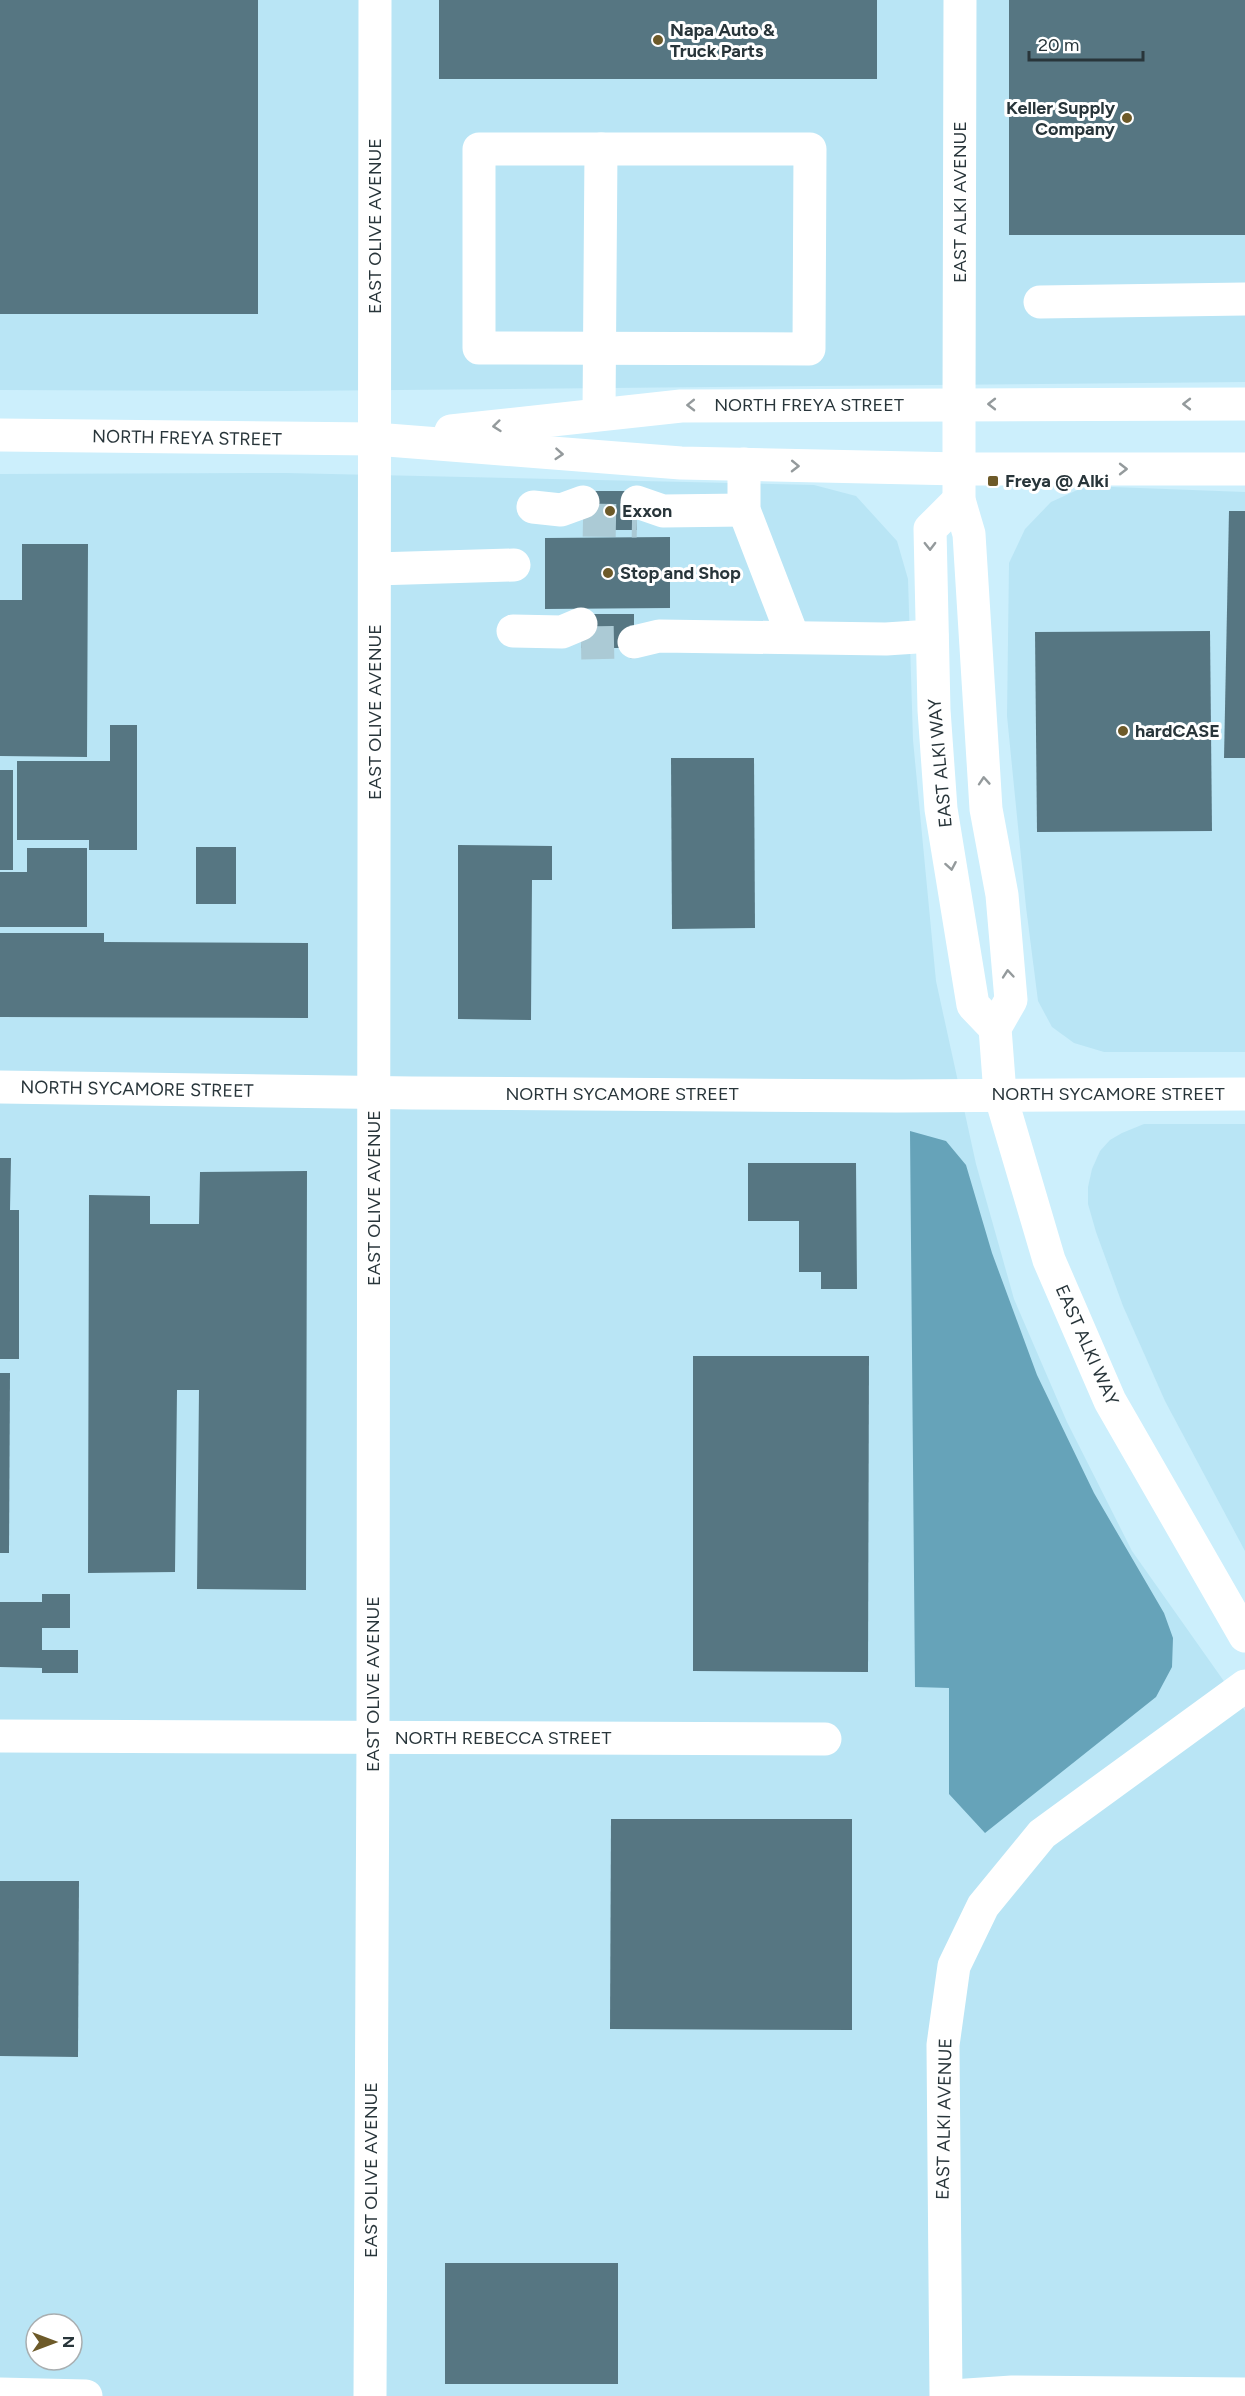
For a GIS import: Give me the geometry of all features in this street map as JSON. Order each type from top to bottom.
[{"type":"street","name":"EAST OLIVE AVENUE","points":[[370,2396],[374,1737],[375,0]]},
{"type":"street","name":"EAST ALKI AVENUE","points":[[959,404],[960,0]]},
{"type":"street","points":[[479,149],[601,149],[810,149],[809,349],[479,348],[479,149]]},
{"type":"street","points":[[599,413],[601,149]]},
{"type":"street","points":[[1040,302],[1245,299]]},
{"type":"street","points":[[959,404],[959,484],[969,534],[986,809],[1002,895],[1011,1000],[995,1028]]},
{"type":"street","name":"NORTH FREYA STREET","points":[[375,440],[599,413],[681,406],[1245,404]]},
{"type":"street","name":"NORTH FREYA STREET","points":[[0,435],[375,440],[681,463],[744,464],[959,484],[1245,469]]},
{"type":"street","points":[[744,464],[744,510],[793,638]]},
{"type":"street","name":"EAST ALKI WAY","points":[[959,484],[930,530],[932,636],[934,710],[941,809],[973,1005],[995,1028],[1000,1094],[1049,1260],[1110,1401],[1245,1636]]},
{"type":"street","points":[[646,511],[744,510]]},
{"type":"street","points":[[375,569],[514,566]]},
{"type":"street","points":[[513,632],[575,633]]},
{"type":"street","points":[[642,634],[886,639],[932,636]]},
{"type":"street","name":"NORTH SYCAMORE STREET","points":[[0,1087],[885,1096],[1245,1094]]},
{"type":"street","name":"EAST ALKI AVENUE","points":[[946,2396],[943,2045],[954,1966],[983,1906],[1042,1834],[1245,1686]]},
{"type":"street","name":"NORTH REBECCA STREET","points":[[0,1736],[825,1739]]},
{"type":"street","points":[[952,2396],[1012,2392],[1245,2394]]},
{"type":"street","points":[[0,2394],[86,2396]]},
{"type":"shaded area","points":[[0,0],[1245,0],[1245,382],[289,391],[0,390]]},
{"type":"shaded area","points":[[286,473],[814,485],[856,496],[897,541],[908,579],[913,740],[936,981],[976,1164],[1014,1299],[1067,1422],[1132,1551],[1245,1711],[1245,2396],[0,2396],[0,474]]},
{"type":"shaded area","points":[[1086,486],[1245,492],[1245,1052],[1104,1052],[1074,1043],[1052,1027],[1038,1001],[1007,716],[1009,563],[1025,529],[1051,502]]},
{"type":"shaded area","points":[[1144,1124],[1245,1124],[1245,1551],[1165,1401],[1123,1306],[1088,1204],[1088,1187],[1092,1169],[1100,1151],[1110,1140]]},
{"type":"shaded area","points":[[910,1131],[946,1141],[966,1165],[992,1253],[1037,1375],[1094,1493],[1164,1613],[1173,1638],[1172,1667],[1156,1697],[985,1833],[949,1794],[949,1688],[915,1687]]},
{"type":"building","points":[[0,0],[258,0],[258,314],[0,314]]},
{"type":"building","name":"Napa Auto & Truck Parts","points":[[439,0],[877,0],[877,79],[439,79]]},
{"type":"building","name":"Keller Supply Company","points":[[1009,0],[1245,0],[1245,235],[1009,235]]},
{"type":"building","name":"Exxon","points":[[583,491],[637,491],[637,530],[583,530]]},
{"type":"building","points":[[1229,511],[1245,511],[1245,758],[1224,758]]},
{"type":"building","name":"Stop and Shop","points":[[670,537],[670,608],[545,609],[545,538]]},
{"type":"building","points":[[22,544],[88,544],[87,757],[0,756],[0,600],[22,600]]},
{"type":"building","points":[[581,614],[634,614],[634,648],[581,648]]},
{"type":"building","name":"hardCASE","points":[[1210,631],[1212,831],[1037,832],[1035,632]]},
{"type":"building","points":[[110,725],[137,725],[137,850],[89,850],[89,840],[17,840],[17,761],[110,761]]},
{"type":"building","points":[[671,758],[754,758],[755,928],[672,929]]},
{"type":"building","points":[[0,770],[13,770],[13,870],[0,870]]},
{"type":"building","points":[[458,845],[552,846],[552,880],[532,880],[531,1020],[458,1019]]},
{"type":"building","points":[[196,847],[236,847],[236,904],[196,904]]},
{"type":"building","points":[[27,848],[87,848],[87,927],[0,927],[0,872],[27,872]]},
{"type":"building","points":[[0,933],[104,933],[104,942],[308,943],[308,1018],[0,1017]]},
{"type":"building","points":[[0,1158],[11,1158],[10,1210],[19,1210],[19,1359],[0,1359]]},
{"type":"building","points":[[748,1163],[856,1163],[857,1289],[821,1289],[821,1272],[799,1272],[799,1221],[748,1221]]},
{"type":"building","points":[[307,1171],[306,1590],[197,1589],[199,1390],[177,1390],[175,1572],[88,1573],[89,1195],[150,1196],[150,1224],[199,1224],[200,1172]]},
{"type":"building","points":[[693,1356],[869,1356],[868,1672],[693,1671]]},
{"type":"building","points":[[0,1373],[10,1373],[9,1553],[0,1553]]},
{"type":"building","points":[[42,1594],[70,1594],[70,1628],[42,1628],[42,1650],[78,1650],[78,1673],[42,1673],[42,1668],[0,1667],[0,1602],[42,1602]]},
{"type":"building","points":[[611,1819],[852,1819],[852,2030],[610,2029]]},
{"type":"building","points":[[0,1881],[79,1881],[78,2057],[0,2056]]},
{"type":"building","points":[[445,2263],[618,2263],[618,2384],[445,2384]]},
{"type":"tunnel","points":[[583,520],[637,521]]},
{"type":"tunnel","points":[[581,643],[634,642]]},
{"type":"place","name":"Napa Auto & Truck Parts","points":[[658,40]]},
{"type":"place","name":"Keller Supply Company","points":[[1127,118]]},
{"type":"place","name":"Freya @ Alki","points":[[993,481]]},
{"type":"place","name":"Exxon","points":[[610,511]]},
{"type":"place","name":"Stop and Shop","points":[[608,573]]},
{"type":"place","name":"hardCASE","points":[[1123,731]]}]
